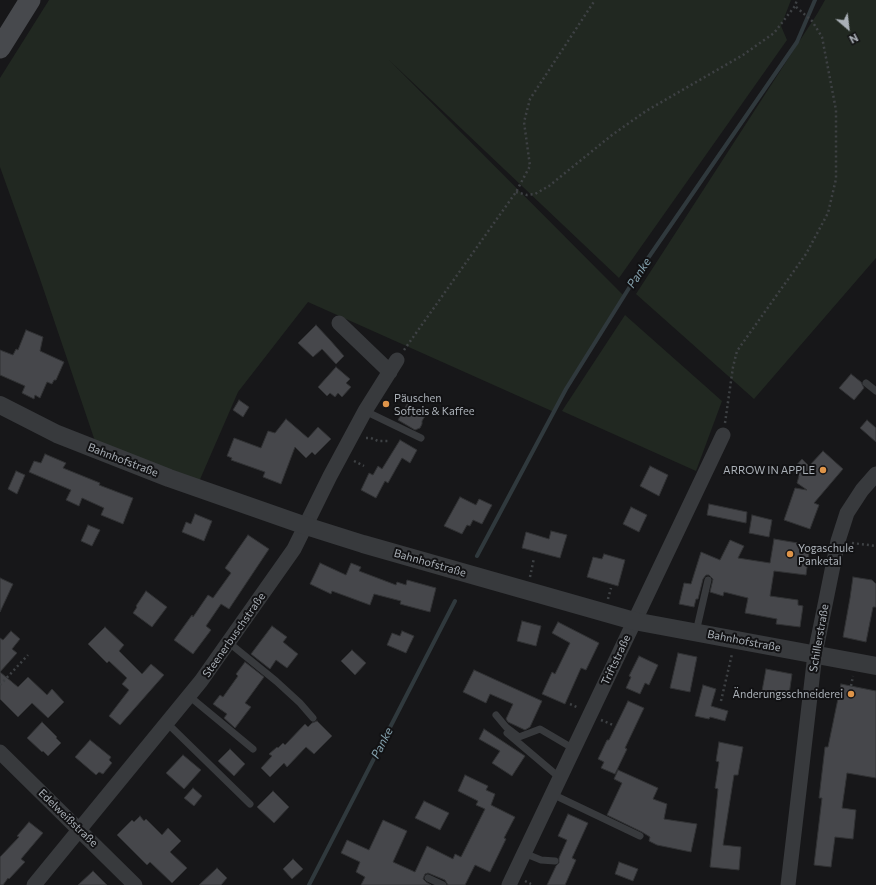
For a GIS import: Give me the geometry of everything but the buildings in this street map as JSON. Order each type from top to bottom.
[{"type":"main road","points":[[0,48],[30,0]]},
{"type":"street","points":[[339,323],[393,366]]},
{"type":"street","name":"Steenerbuschstraße","points":[[34,885],[201,682],[294,549],[352,435],[393,366]]},
{"type":"street","name":"Bahnhofstraße","points":[[0,405],[57,434],[169,478],[306,526],[485,580],[634,621],[876,666]]},
{"type":"street","name":"Triftstraße","points":[[509,885],[723,435]]},
{"type":"street","name":"Schillerstraße","points":[[788,885],[815,654],[838,541],[847,513],[862,490],[876,474]]},
{"type":"street","name":"Edelweißstraße","points":[[0,752],[135,885]]},
{"type":"lane","points":[[866,383],[876,392]]},
{"type":"lane","points":[[365,411],[421,438]]},
{"type":"lane","points":[[696,632],[708,580]]},
{"type":"lane","points":[[228,642],[276,681],[300,703],[313,718]]},
{"type":"lane","points":[[188,696],[253,749]]},
{"type":"lane","points":[[496,715],[506,727],[519,737],[540,729],[574,749]]},
{"type":"lane","points":[[167,723],[250,804]]},
{"type":"lane","points":[[507,734],[560,778]]},
{"type":"lane","points":[[552,794],[640,836]]},
{"type":"lane","points":[[524,853],[541,860],[555,861]]},
{"type":"lane","points":[[428,878],[443,885]]},
{"type":"path","points":[[393,366],[516,192],[530,166],[524,122],[530,99],[595,0]]},
{"type":"path","points":[[516,192],[527,195],[535,194],[549,186],[612,135],[646,111],[743,56],[774,33],[797,0]]},
{"type":"path","points":[[723,435],[733,367],[737,351],[806,254],[828,213],[836,179],[836,110],[822,37],[812,21],[794,6]]},
{"type":"path","points":[[352,435],[363,438],[372,438],[378,441],[390,441]]},
{"type":"path","points":[[838,541],[876,546]]},
{"type":"path","points":[[721,701],[735,640]]},
{"type":"path","points":[[0,685],[28,655]]},
{"type":"shaded area","points":[[49,0],[791,0],[781,26],[787,40],[619,278],[389,60],[624,296],[554,412],[308,302],[238,392],[198,484],[98,450],[0,167],[0,78]]},
{"type":"shaded area","points":[[825,0],[876,0],[876,258],[754,399],[636,294]]},
{"type":"shaded area","points":[[625,315],[722,401],[696,471],[562,411]]},
{"type":"waterway","name":"Panke","points":[[477,556],[566,389],[644,264],[797,42],[815,0]]},
{"type":"waterway","name":"Panke","points":[[309,885],[455,601]]},
{"type":"place","name":"Päuschen Softeis & Kaffee","points":[[386,404]]},
{"type":"place","name":"ARROW IN APPLE","points":[[823,470]]},
{"type":"place","name":"Yogaschule Panketal","points":[[790,554]]},
{"type":"place","name":"Änderungsschneiderei","points":[[851,694]]}]
